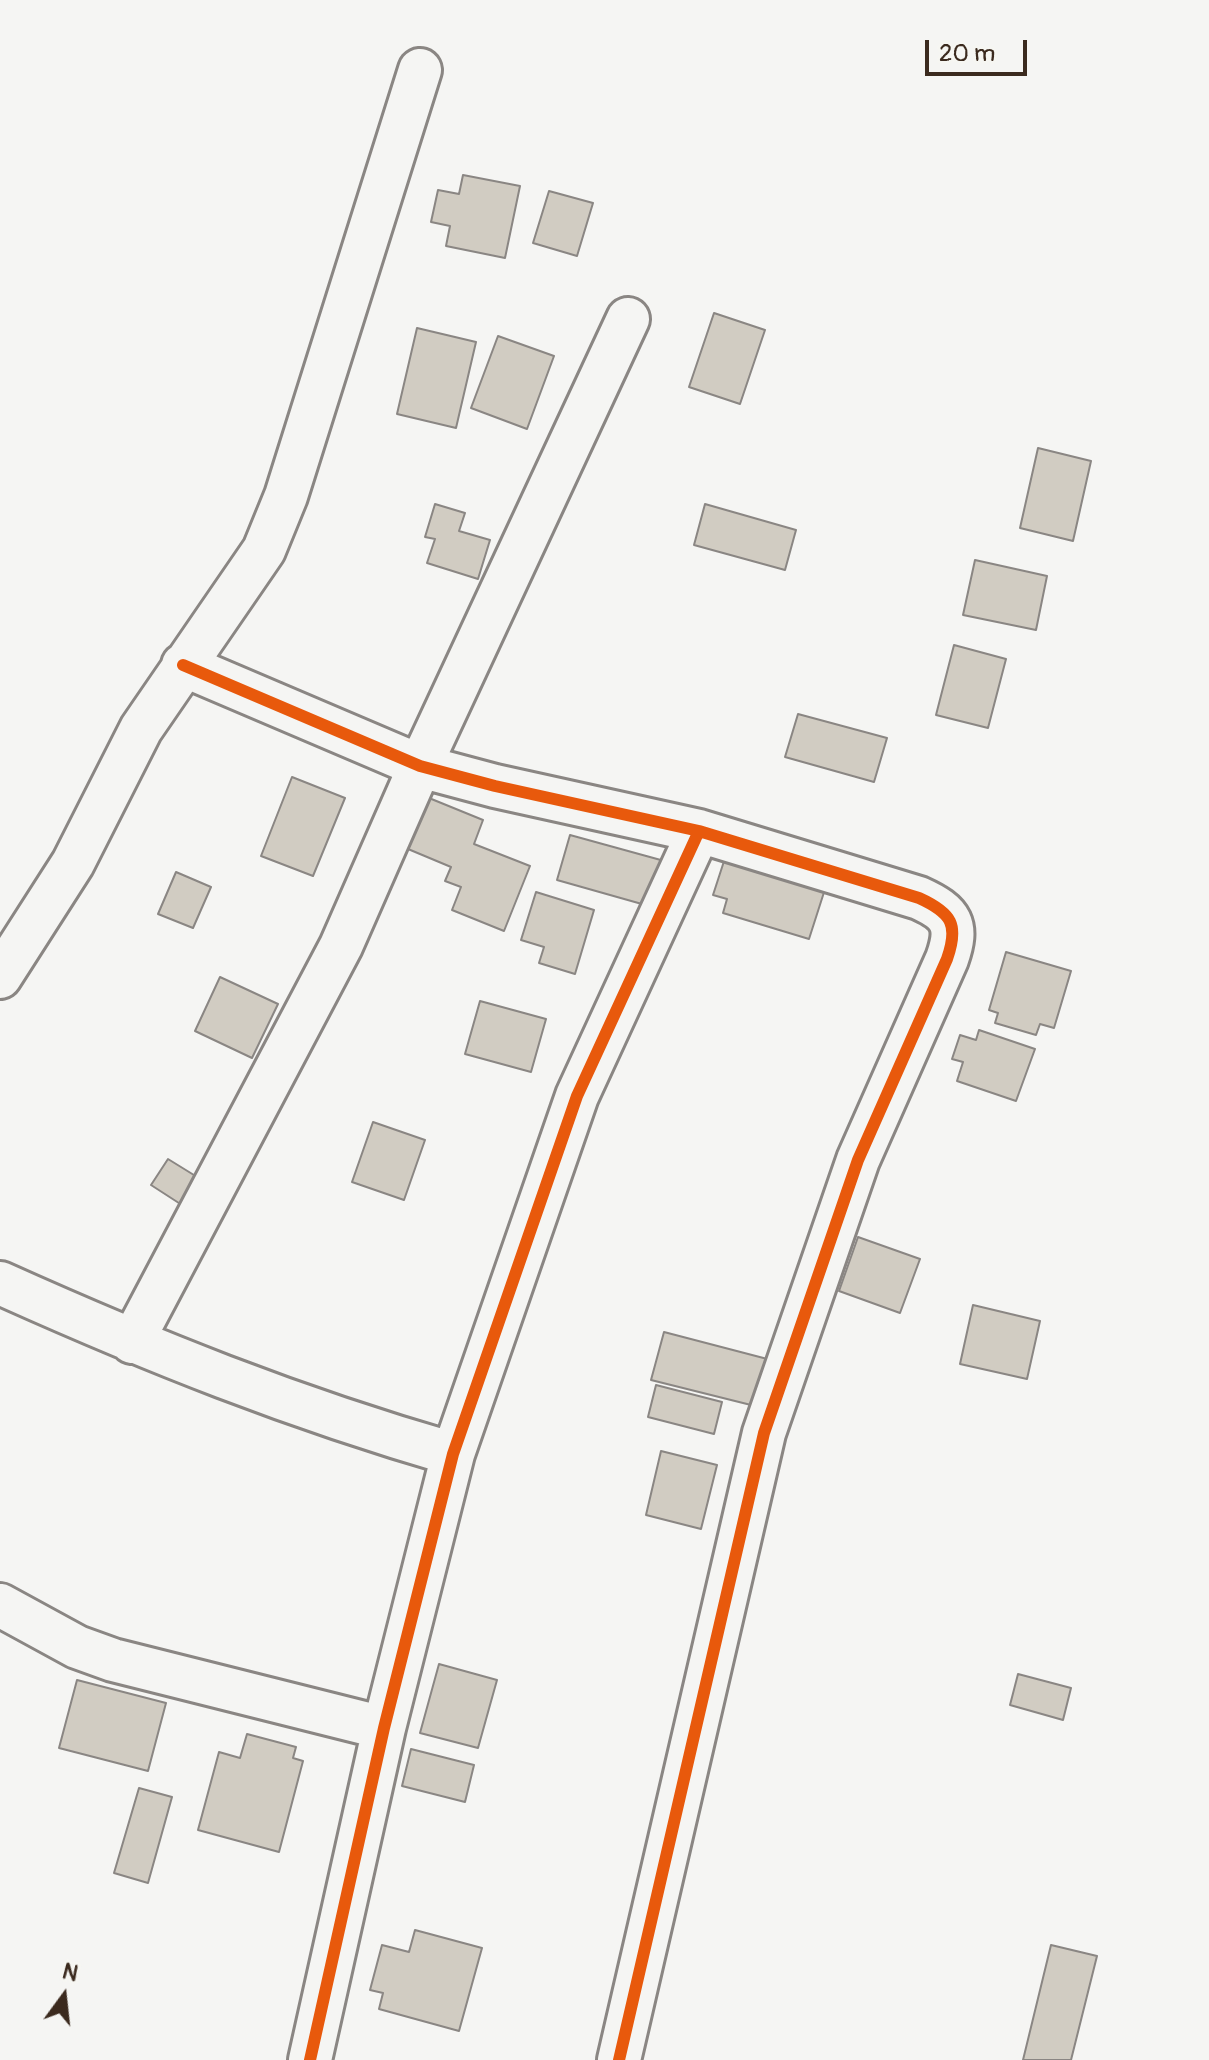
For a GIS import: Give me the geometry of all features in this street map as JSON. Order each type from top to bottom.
[{"type":"street","points":[[0,977],[73,863],[141,729],[264,550],[286,496],[420,70]]},
{"type":"street","points":[[132,1342],[341,946],[420,766],[628,319]]},
{"type":"street","points":[[183,665],[420,766],[495,786],[699,831],[919,898],[945,913],[953,927],[954,941],[858,1160],[764,1433],[619,2060]]},
{"type":"street","points":[[310,2060],[384,1728],[453,1454],[577,1096],[699,831]]},
{"type":"street","points":[[0,1283],[132,1342],[335,1420],[453,1454]]},
{"type":"street","points":[[0,1605],[77,1647],[113,1660],[384,1728]]},
{"type":"building","points":[[463,175],[520,186],[505,258],[446,246],[450,226],[431,222],[438,190],[459,194]]},
{"type":"building","points":[[549,191],[593,203],[577,256],[533,243]]},
{"type":"building","points":[[714,313],[765,330],[740,404],[689,387]]},
{"type":"building","points":[[417,328],[476,342],[456,428],[397,414]]},
{"type":"building","points":[[498,336],[554,356],[527,429],[471,408]]},
{"type":"building","points":[[1038,448],[1091,461],[1073,541],[1020,528]]},
{"type":"building","points":[[435,504],[465,513],[459,531],[490,540],[478,579],[427,563],[435,539],[425,537]]},
{"type":"building","points":[[705,504],[796,530],[785,570],[694,545]]},
{"type":"building","points":[[975,560],[1047,576],[1036,630],[963,615]]},
{"type":"building","points":[[954,645],[1006,659],[988,728],[936,715]]},
{"type":"building","points":[[798,714],[887,738],[874,782],[785,757]]},
{"type":"building","points":[[292,777],[345,798],[313,876],[261,856]]},
{"type":"building","points":[[429,798],[483,820],[474,844],[530,866],[504,931],[452,910],[461,887],[445,881],[451,867],[408,849]]},
{"type":"building","points":[[570,835],[668,862],[656,908],[557,880]]},
{"type":"building","points":[[726,855],[826,886],[809,939],[723,913],[727,899],[713,895]]},
{"type":"building","points":[[176,872],[211,887],[193,928],[158,914]]},
{"type":"building","points":[[536,892],[594,910],[575,974],[539,963],[544,947],[521,940]]},
{"type":"building","points":[[1006,952],[1071,971],[1054,1028],[1040,1024],[1036,1035],[995,1023],[998,1013],[989,1010]]},
{"type":"building","points":[[220,977],[278,1004],[252,1058],[195,1031]]},
{"type":"building","points":[[480,1001],[546,1019],[531,1072],[465,1054]]},
{"type":"building","points":[[979,1030],[1035,1049],[1016,1101],[957,1081],[963,1062],[952,1059],[960,1035],[976,1040]]},
{"type":"building","points":[[373,1122],[425,1140],[404,1200],[352,1182]]},
{"type":"building","points":[[168,1159],[202,1180],[185,1207],[151,1185]]},
{"type":"building","points":[[858,1237],[920,1259],[900,1313],[839,1291]]},
{"type":"building","points":[[973,1305],[1040,1321],[1027,1379],[960,1364]]},
{"type":"building","points":[[664,1332],[775,1361],[763,1408],[651,1380]]},
{"type":"building","points":[[656,1385],[722,1402],[714,1434],[648,1417]]},
{"type":"building","points":[[661,1451],[717,1465],[701,1529],[646,1515]]},
{"type":"building","points":[[439,1664],[497,1680],[478,1748],[420,1733]]},
{"type":"building","points":[[1018,1674],[1071,1688],[1063,1720],[1010,1705]]},
{"type":"building","points":[[77,1680],[166,1703],[148,1771],[59,1748]]},
{"type":"building","points":[[247,1734],[296,1747],[293,1758],[303,1761],[279,1852],[198,1830],[219,1752],[240,1758]]},
{"type":"building","points":[[411,1749],[474,1765],[465,1802],[402,1786]]},
{"type":"building","points":[[139,1788],[172,1797],[148,1883],[114,1873]]},
{"type":"building","points":[[415,1930],[482,1948],[459,2031],[379,2009],[383,1993],[370,1990],[382,1945],[409,1952]]},
{"type":"building","points":[[1051,1945],[1097,1956],[1071,2060],[1023,2060]]},
{"type":"cycle path","points":[[183,665],[420,766],[495,786],[699,831],[919,898],[939,909],[950,921],[952,937],[947,959],[858,1160],[764,1433],[619,2060]]},
{"type":"cycle path","points":[[310,2060],[384,1728],[453,1454],[577,1096],[699,831]]}]
